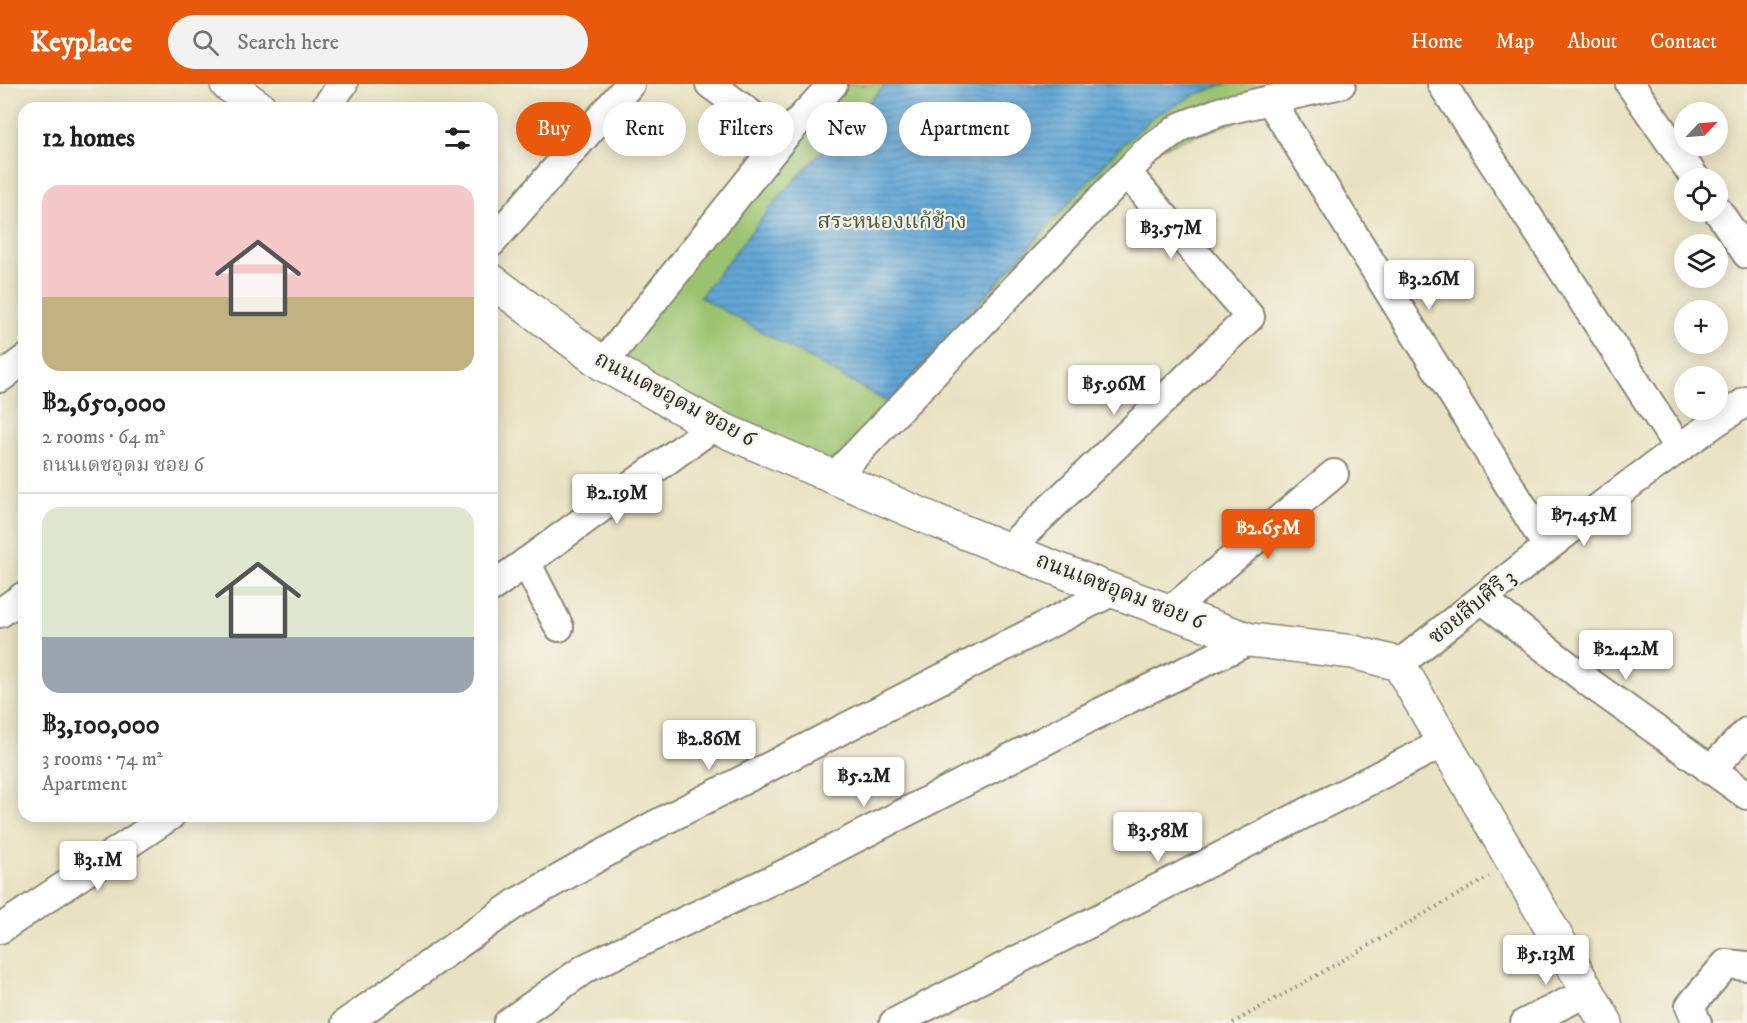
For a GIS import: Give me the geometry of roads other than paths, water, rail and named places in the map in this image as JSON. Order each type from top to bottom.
[{"type":"street","points":[[227,84],[252,102]]},
{"type":"street","points":[[330,102],[343,84]]},
{"type":"street","points":[[498,235],[630,84]]},
{"type":"street","points":[[710,84],[734,102]]},
{"type":"street","points":[[794,126],[833,84]]},
{"type":"street","points":[[834,477],[1144,154],[1182,126],[1222,111],[1341,84]]},
{"type":"street","points":[[1442,84],[1678,447]]},
{"type":"street","points":[[1630,84],[1688,168]]},
{"type":"street","points":[[1270,100],[1547,546]]},
{"type":"street","points":[[603,364],[769,156]]},
{"type":"street","points":[[1009,548],[1250,317],[1127,173]]},
{"type":"street","points":[[1725,222],[1747,254]]},
{"type":"street","name":"ถนนเดชอุดม ซอย 6","points":[[498,285],[603,364],[714,426],[936,521],[1113,591],[1250,640],[1353,652],[1400,664]]},
{"type":"street","points":[[0,378],[18,364]]},
{"type":"street","name":"ซอยสืบศิริ 3","points":[[1400,664],[1547,546],[1678,447],[1747,400]]},
{"type":"street","points":[[498,583],[714,426]]},
{"type":"street","points":[[1171,610],[1334,474]]},
{"type":"street","points":[[526,562],[559,627]]},
{"type":"street","points":[[346,1023],[518,902],[645,830],[1113,591]]},
{"type":"street","points":[[1482,599],[1590,683],[1747,795]]},
{"type":"street","points":[[0,613],[18,600]]},
{"type":"street","points":[[508,1023],[586,968],[797,868],[1087,719],[1250,640]]},
{"type":"street","points":[[1400,664],[1443,743],[1606,1023]]},
{"type":"street","points":[[1710,770],[1747,732]]},
{"type":"street","points":[[894,1023],[1443,743]]},
{"type":"street","points":[[0,929],[161,822]]},
{"type":"street","points":[[1697,1023],[1690,1006],[1706,986],[1726,964],[1747,966]]},
{"type":"street","points":[[1525,1023],[1588,992]]},
{"type":"water","points":[[886,84],[1226,84],[1195,95],[1153,117],[1114,153],[889,403],[700,297],[778,198],[818,156],[887,156],[887,102],[869,102]]},
{"type":"park label","name":"สระหนองแก้ช้าง","points":[[892,221]]}]
